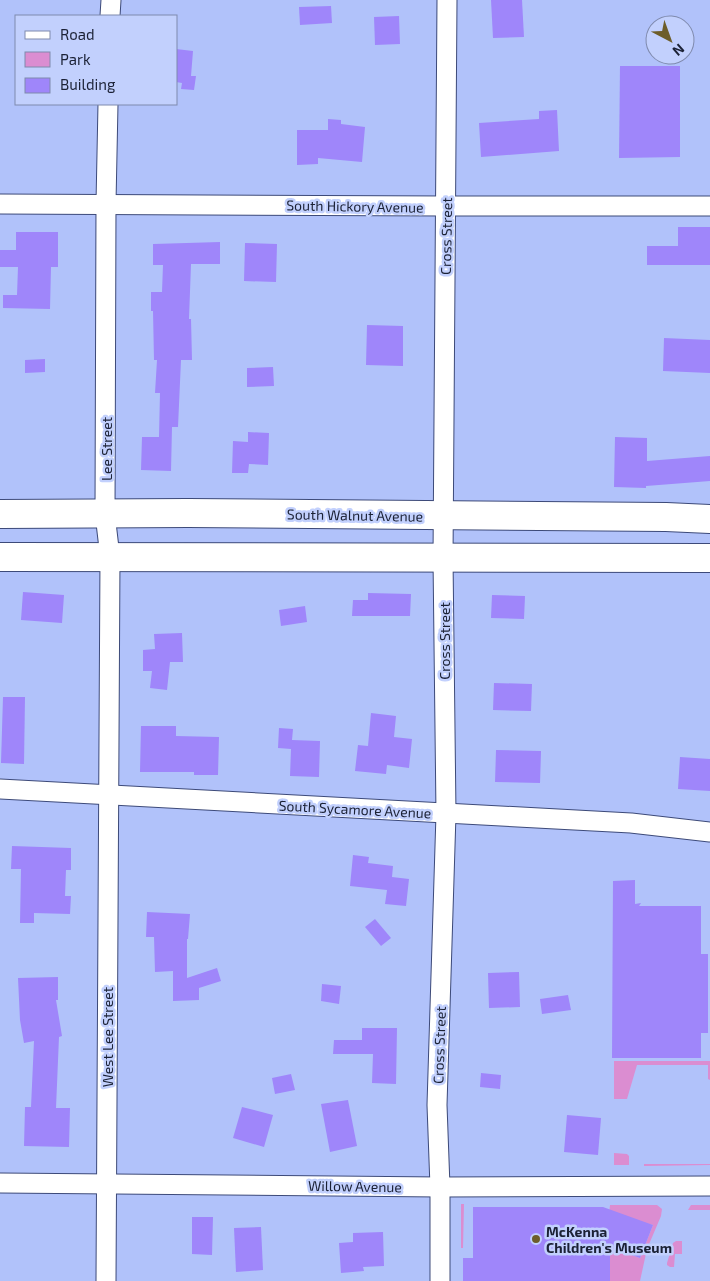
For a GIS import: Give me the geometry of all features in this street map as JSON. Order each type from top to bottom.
[{"type":"main road","name":"South Walnut Avenue","points":[[0,514],[188,513],[710,519]]},
{"type":"main road","points":[[0,557],[710,558]]},
{"type":"street","points":[[110,15],[111,0]]},
{"type":"street","name":"Cross Street","points":[[440,1281],[440,1187],[437,1105],[446,814],[443,558],[447,0]]},
{"type":"street","name":"Lee Street","points":[[108,105],[106,203],[106,514],[110,558],[108,794]]},
{"type":"street","name":"South Hickory Avenue","points":[[0,204],[710,206]]},
{"type":"street","name":"South Sycamore Avenue","points":[[0,789],[631,823],[710,832]]},
{"type":"street","name":"West Lee Street","points":[[106,1281],[108,794]]},
{"type":"street","name":"Willow Avenue","points":[[0,1183],[440,1187],[710,1186]]},
{"type":"green space","points":[[614,1061],[710,1061],[710,1080],[708,1079],[708,1065],[637,1065],[627,1099],[614,1099]]},
{"type":"green space","points":[[614,1153],[627,1154],[629,1156],[629,1165],[614,1165]]},
{"type":"green space","points":[[644,1164],[710,1164],[710,1165],[644,1166]]},
{"type":"green space","points":[[461,1204],[464,1204],[463,1248],[461,1248]]},
{"type":"green space","points":[[610,1205],[657,1205],[662,1209],[661,1216],[647,1249],[640,1281],[610,1281],[610,1247],[640,1258],[653,1225],[609,1214]]},
{"type":"green space","points":[[691,1205],[710,1205],[710,1210],[688,1210]]},
{"type":"green space","points":[[682,1241],[682,1254],[675,1254],[674,1267],[670,1267],[667,1263],[673,1243]]},
{"type":"building","points":[[491,0],[522,0],[524,37],[493,38]]},
{"type":"building","points":[[331,6],[332,23],[300,25],[299,7]]},
{"type":"building","points":[[399,16],[400,44],[375,45],[374,17]]},
{"type":"building","points":[[178,49],[193,51],[191,76],[196,76],[194,90],[181,89],[182,83],[178,82]]},
{"type":"building","points":[[620,66],[680,66],[680,157],[619,158]]},
{"type":"building","points":[[557,110],[559,151],[481,157],[479,123],[539,119],[539,111]]},
{"type":"building","points":[[328,119],[341,120],[341,124],[365,127],[362,162],[318,158],[318,164],[297,165],[297,130],[328,130]]},
{"type":"building","points":[[678,227],[710,227],[710,265],[647,265],[647,246],[678,246]]},
{"type":"building","points":[[16,232],[58,232],[58,267],[51,267],[50,309],[3,308],[3,295],[17,295],[18,267],[0,267],[0,250],[16,250]]},
{"type":"building","points":[[220,242],[220,264],[191,264],[189,319],[191,319],[192,360],[181,360],[178,427],[172,427],[171,471],[141,470],[142,437],[159,437],[160,393],[155,393],[157,360],[154,360],[151,292],[162,292],[163,265],[153,265],[153,244]]},
{"type":"building","points":[[245,243],[277,244],[276,282],[244,281]]},
{"type":"building","points":[[367,325],[403,326],[403,366],[366,365]]},
{"type":"building","points":[[664,338],[710,340],[710,373],[663,371]]},
{"type":"building","points":[[45,359],[45,372],[25,373],[25,360]]},
{"type":"building","points":[[273,367],[274,386],[247,387],[247,368]]},
{"type":"building","points":[[248,432],[269,433],[268,465],[249,464],[248,473],[232,473],[233,441],[248,442]]},
{"type":"building","points":[[615,437],[647,438],[647,461],[710,456],[710,481],[646,486],[646,488],[614,487]]},
{"type":"building","points":[[23,592],[64,595],[62,623],[21,620]]},
{"type":"building","points":[[368,593],[411,594],[410,616],[352,616],[353,600],[368,600]]},
{"type":"building","points":[[492,595],[525,596],[524,619],[491,618]]},
{"type":"building","points":[[305,606],[307,622],[281,626],[279,610]]},
{"type":"building","points":[[182,633],[183,662],[170,662],[167,690],[150,688],[152,671],[143,671],[143,650],[155,649],[154,634]]},
{"type":"building","points":[[494,683],[532,684],[531,711],[493,710]]},
{"type":"building","points":[[3,697],[25,697],[24,764],[1,763]]},
{"type":"building","points":[[371,713],[396,716],[394,737],[412,739],[409,768],[387,765],[386,774],[355,771],[358,745],[368,746]]},
{"type":"building","points":[[141,726],[176,726],[176,736],[219,737],[218,775],[194,775],[194,772],[140,772]]},
{"type":"building","points":[[279,728],[293,729],[292,740],[320,741],[319,777],[290,776],[291,749],[278,748]]},
{"type":"building","points":[[496,750],[541,751],[540,783],[495,782]]},
{"type":"building","points":[[680,757],[710,759],[710,791],[678,789]]},
{"type":"building","points":[[12,846],[71,848],[71,870],[66,870],[65,896],[71,896],[70,914],[34,913],[34,923],[20,923],[21,869],[11,869]]},
{"type":"building","points":[[353,855],[369,857],[368,863],[393,866],[392,877],[409,879],[406,906],[385,904],[387,890],[350,886]]},
{"type":"building","points":[[635,880],[635,904],[641,903],[639,906],[701,906],[701,954],[708,954],[708,1033],[701,1033],[701,1058],[612,1058],[613,881]]},
{"type":"building","points":[[147,912],[190,914],[187,939],[187,978],[217,968],[221,981],[199,988],[199,1000],[173,1001],[173,971],[155,972],[154,937],[146,937]]},
{"type":"building","points":[[375,919],[391,938],[381,946],[365,927]]},
{"type":"building","points":[[519,972],[520,1007],[489,1008],[488,973]]},
{"type":"building","points":[[58,977],[58,1000],[56,1000],[62,1036],[59,1037],[56,1108],[70,1108],[69,1147],[24,1146],[25,1107],[31,1107],[34,1041],[24,1043],[20,1020],[18,978]]},
{"type":"building","points":[[322,984],[341,986],[339,1004],[321,1001]]},
{"type":"building","points":[[568,995],[571,1010],[542,1014],[540,999]]},
{"type":"building","points":[[362,1028],[397,1028],[396,1084],[372,1083],[373,1054],[333,1054],[334,1040],[362,1040]]},
{"type":"building","points":[[481,1073],[501,1075],[500,1089],[480,1087]]},
{"type":"building","points":[[291,1074],[295,1090],[275,1094],[272,1078]]},
{"type":"building","points":[[348,1100],[357,1146],[330,1152],[321,1104]]},
{"type":"building","points":[[242,1107],[273,1115],[264,1147],[233,1138]]},
{"type":"building","points":[[567,1115],[601,1118],[598,1155],[564,1152]]},
{"type":"building","name":"McKenna Children's Museum","points":[[473,1207],[603,1207],[653,1225],[640,1258],[610,1247],[610,1281],[463,1281],[463,1258],[473,1258]]},
{"type":"building","points":[[192,1217],[213,1217],[212,1255],[192,1254]]},
{"type":"building","points":[[261,1227],[263,1270],[236,1272],[234,1228]]},
{"type":"building","points":[[383,1232],[384,1266],[363,1267],[364,1271],[341,1273],[339,1243],[353,1242],[353,1233]]},
{"type":"place","name":"McKenna Children's Museum","points":[[536,1239]]}]
